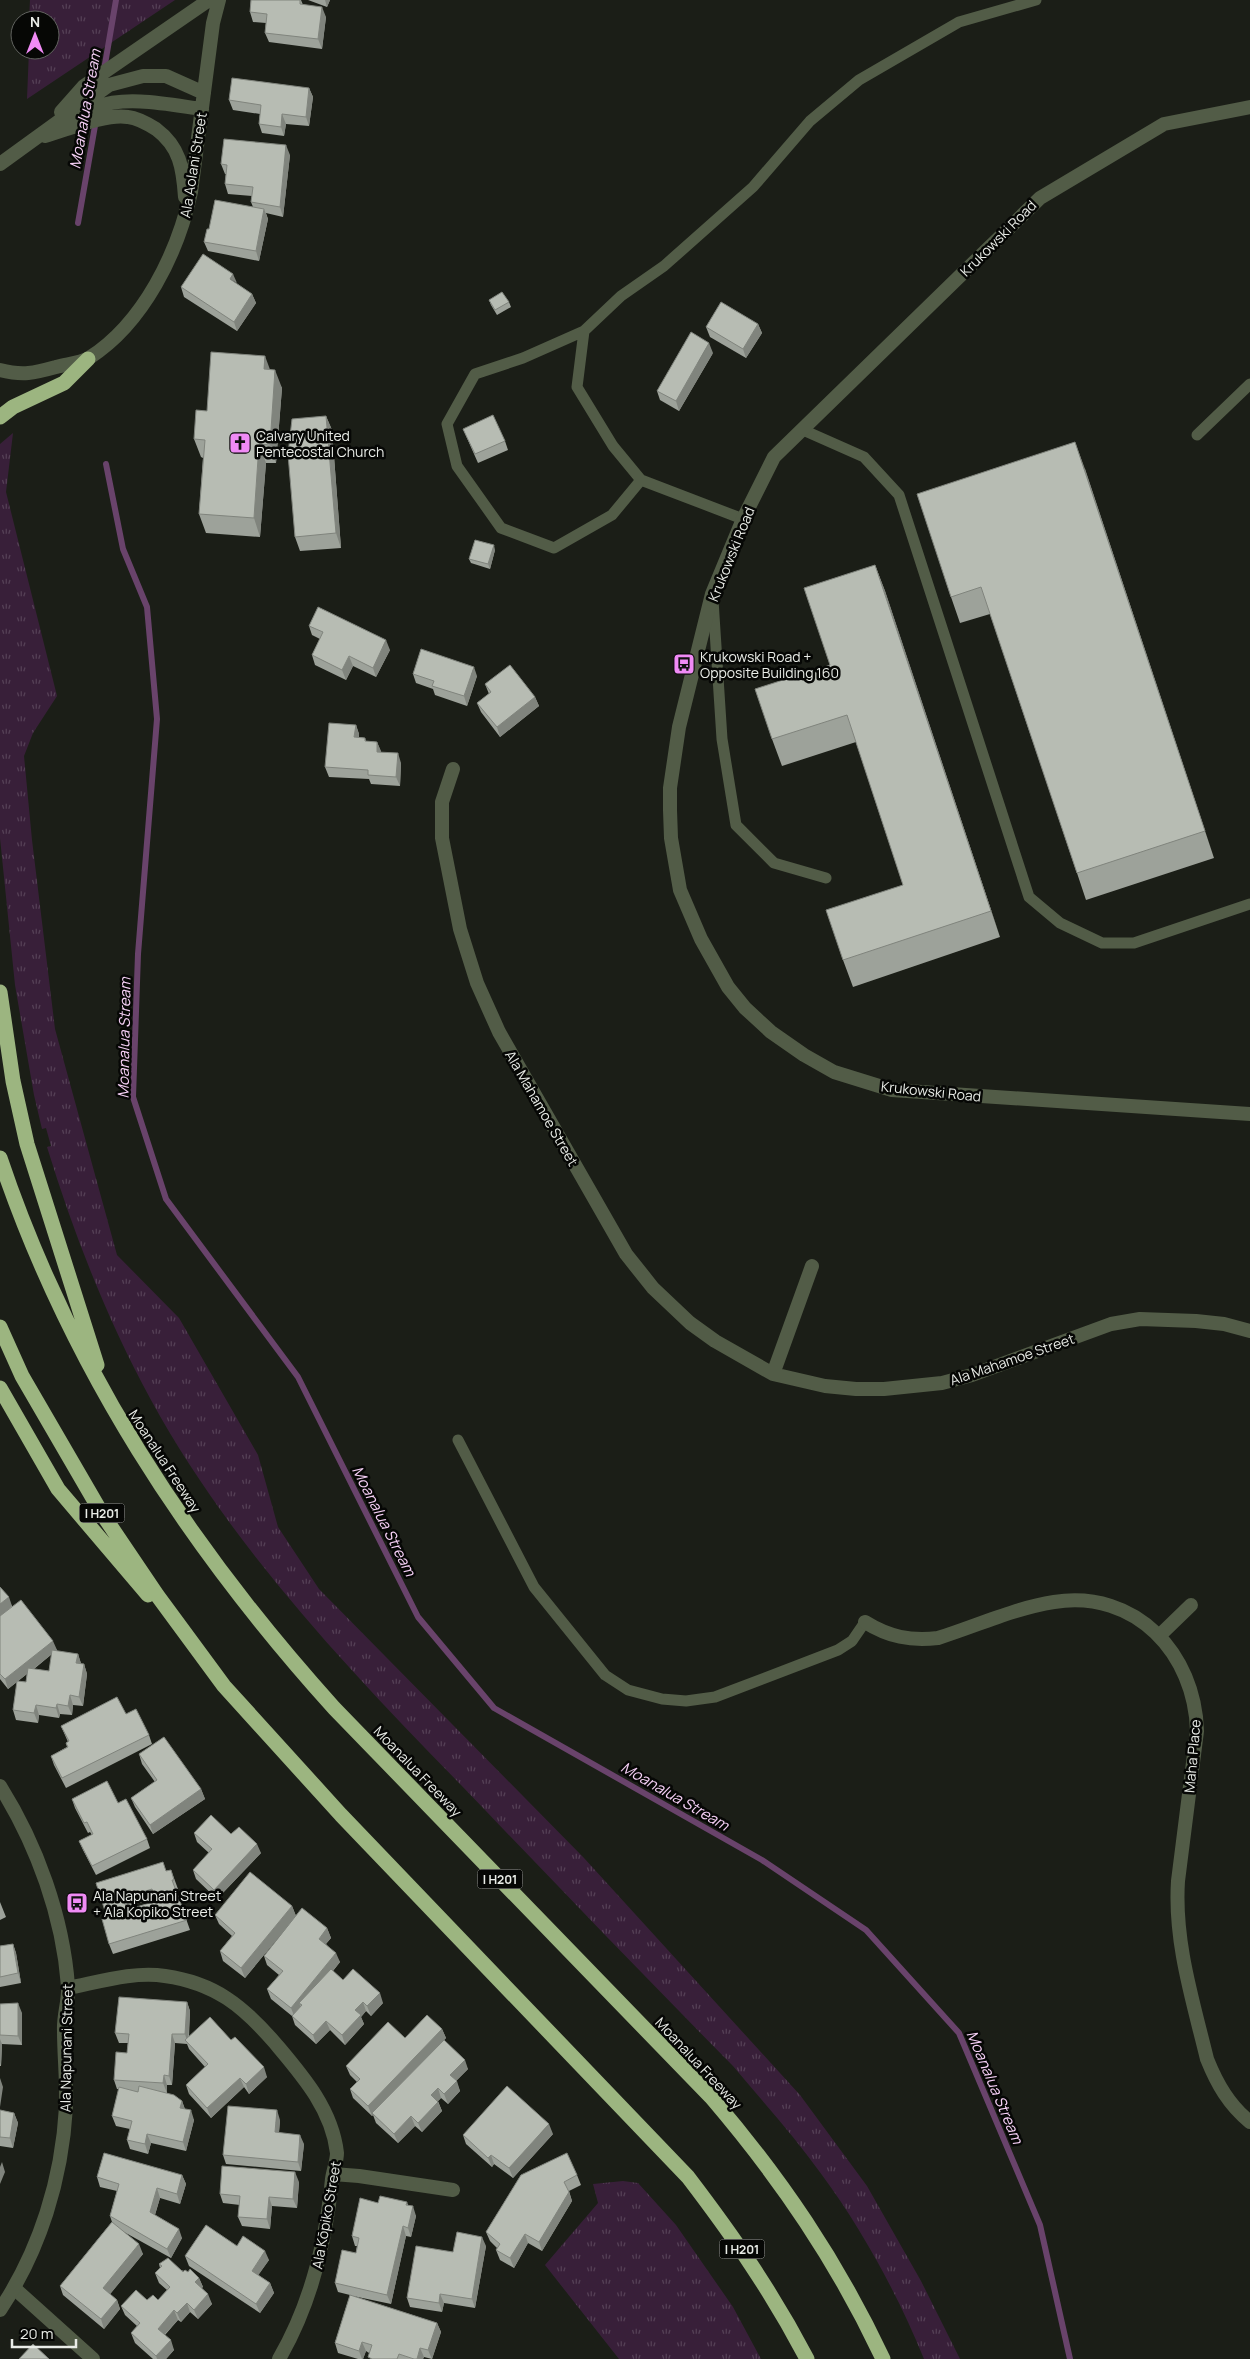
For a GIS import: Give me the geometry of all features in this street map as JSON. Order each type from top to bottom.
[{"type":"highway","points":[[0,417],[13,407],[64,383],[88,359]]},
{"type":"highway","points":[[0,992],[13,1081],[26,1144],[109,1402]]},
{"type":"highway","name":"Moanalua Freeway","points":[[0,1158],[24,1223],[70,1330],[109,1402],[147,1466],[233,1589],[282,1650],[341,1714],[711,2097],[762,2158],[806,2219],[828,2254],[883,2359]]},
{"type":"highway","name":"I H201","points":[[0,1327],[27,1385],[101,1512],[157,1594],[224,1686],[342,1815],[688,2177],[735,2239],[778,2305],[807,2359]]},
{"type":"highway","points":[[0,1388],[58,1488],[224,1686]]},
{"type":"street","points":[[37,138],[84,86],[209,0]]},
{"type":"street","name":"Ala Aolani Street","points":[[88,359],[116,334],[153,289],[168,263],[186,216],[213,23],[219,0]]},
{"type":"street","points":[[0,164],[37,138],[90,96],[109,85],[143,76],[166,76],[204,93]]},
{"type":"street","points":[[37,138],[98,106],[123,102],[168,104],[202,109]]},
{"type":"street","name":"Krukowski Road","points":[[1250,107],[1164,124],[1040,198],[774,457],[744,519],[712,594],[678,734],[670,788],[671,838],[680,890],[690,916],[723,978],[745,1008],[770,1032],[819,1064],[841,1074],[892,1090],[1250,1114]]},
{"type":"street","points":[[37,138],[104,119],[127,116],[151,125],[172,144],[182,167],[186,216]]},
{"type":"street","points":[[0,370],[29,375],[88,359]]},
{"type":"street","name":"Ala Mahamoe Street","points":[[453,769],[442,802],[442,838],[451,892],[468,961],[499,1032],[614,1234],[637,1269],[670,1306],[690,1324],[715,1341],[773,1374],[825,1386],[856,1389],[913,1387],[942,1383],[972,1375],[1111,1324],[1140,1319],[1169,1318],[1224,1324],[1250,1331]]},
{"type":"street","points":[[773,1374],[812,1266]]},
{"type":"street","name":"Maha Place","points":[[865,1622],[892,1636],[922,1640],[938,1638],[1037,1606],[1055,1602],[1074,1601],[1111,1607],[1145,1624],[1159,1636],[1181,1664],[1194,1696],[1197,1732],[1176,1900],[1179,1938],[1214,2077],[1223,2093],[1250,2122]]},
{"type":"street","points":[[1159,1636],[1191,1605]]},
{"type":"street","name":"Ala Napunani Street","points":[[0,1786],[36,1857],[50,1895],[64,1951],[68,1988],[64,2028],[66,2106],[57,2178],[42,2224],[14,2288],[0,2310]]},
{"type":"street","name":"Ala Kōpiko Street","points":[[68,1988],[133,1976],[164,1976],[205,1985],[234,2002],[262,2028],[316,2095],[328,2123],[337,2154],[322,2250],[313,2284],[291,2340],[279,2359]]},
{"type":"street","points":[[333,2174],[453,2190]]},
{"type":"street","points":[[14,2288],[93,2359]]},
{"type":"lane","points":[[641,480],[612,516],[554,548],[501,528],[457,466],[447,424],[475,374],[522,358],[584,331],[621,296],[664,266],[753,187],[810,121],[859,80],[959,22],[1036,0]]},
{"type":"lane","points":[[584,331],[577,387],[612,446],[641,480],[744,519]]},
{"type":"lane","points":[[1197,434],[1250,384]]},
{"type":"lane","points":[[803,430],[864,457],[899,495],[1029,897],[1060,923],[1102,943],[1134,943],[1250,904]]},
{"type":"lane","points":[[712,594],[722,739],[736,825],[774,863],[826,878]]},
{"type":"lane","points":[[458,1440],[538,1593],[605,1675],[628,1690],[674,1701],[716,1697],[838,1650],[852,1641],[865,1622]]},
{"type":"green space","points":[[30,0],[175,0],[27,99],[29,60],[60,60],[60,10],[30,10]]},
{"type":"green space","points":[[13,433],[6,492],[57,696],[33,733],[24,756],[32,840],[55,1029],[117,1255],[179,1318],[258,1455],[278,1527],[319,1589],[584,1858],[800,2095],[867,2186],[921,2281],[960,2359],[924,2359],[879,2264],[837,2196],[779,2120],[733,2066],[375,1696],[293,1603],[217,1505],[183,1454],[151,1400],[120,1339],[80,1244],[47,1147],[51,1146],[46,1128],[42,1129],[34,1095],[15,985],[0,838],[0,444]]},
{"type":"green space","points":[[623,2181],[638,2183],[676,2225],[733,2307],[761,2359],[619,2359],[545,2265],[598,2203],[593,2184]]},
{"type":"building","points":[[251,0],[300,0],[300,4],[322,7],[318,39],[265,33],[267,14],[250,12]]},
{"type":"building","points":[[232,78],[309,88],[306,117],[282,114],[281,127],[259,124],[261,105],[229,100]]},
{"type":"building","points":[[224,139],[286,145],[280,207],[251,202],[253,187],[225,184],[227,165],[221,164]]},
{"type":"building","points":[[215,200],[264,209],[256,251],[204,242],[207,229],[209,229]]},
{"type":"building","points":[[203,254],[233,274],[230,279],[252,294],[234,322],[181,287]]},
{"type":"building","points":[[502,292],[509,302],[495,310],[489,300]]},
{"type":"building","points":[[721,302],[758,324],[743,349],[706,327]]},
{"type":"building","points":[[691,332],[709,343],[676,401],[657,391]]},
{"type":"building","name":"Calvary United Pentecostal Church","points":[[211,352],[265,356],[264,369],[275,370],[270,445],[259,444],[254,518],[199,514],[205,440],[194,439],[196,410],[207,411]]},
{"type":"building","points":[[493,415],[505,441],[475,454],[463,429]]},
{"type":"building","points":[[326,416],[336,533],[295,537],[288,454],[292,419]]},
{"type":"building","points":[[1075,442],[1205,831],[1077,873],[981,587],[951,597],[917,494]]},
{"type":"building","points":[[475,540],[494,545],[488,564],[469,559]]},
{"type":"building","points":[[875,565],[991,911],[843,960],[826,910],[903,885],[847,715],[772,739],[755,689],[830,665],[804,588]]},
{"type":"building","points":[[318,607],[386,640],[373,668],[349,656],[342,670],[312,655],[323,632],[309,626]]},
{"type":"building","points":[[421,649],[474,667],[464,696],[432,686],[434,681],[413,674]]},
{"type":"building","points":[[510,665],[535,697],[497,727],[477,703],[491,692],[485,684]]},
{"type":"building","points":[[329,723],[356,725],[354,737],[365,738],[365,741],[377,742],[377,752],[398,753],[396,777],[368,775],[368,770],[325,767]]},
{"type":"building","points":[[0,1587],[9,1597],[0,1604]]},
{"type":"building","points":[[21,1600],[53,1641],[5,1679],[0,1674],[0,1616]]},
{"type":"building","points":[[52,1650],[78,1654],[76,1663],[84,1664],[79,1697],[70,1695],[68,1706],[57,1704],[56,1708],[36,1705],[34,1713],[13,1710],[17,1681],[26,1682],[28,1668],[49,1671]]},
{"type":"building","points":[[117,1697],[126,1714],[136,1709],[149,1735],[62,1778],[51,1756],[68,1747],[66,1743],[69,1741],[61,1726]]},
{"type":"building","points":[[164,1737],[201,1789],[150,1825],[131,1798],[157,1780],[139,1754]]},
{"type":"building","points":[[107,1781],[118,1803],[126,1799],[147,1839],[92,1866],[79,1841],[93,1834],[87,1822],[84,1823],[72,1799]]},
{"type":"building","points":[[211,1815],[231,1834],[239,1827],[257,1844],[214,1890],[193,1870],[212,1849],[194,1833]]},
{"type":"building","points":[[163,1862],[166,1871],[171,1870],[174,1880],[172,1880],[187,1920],[109,1944],[102,1919],[107,1917],[96,1883]],"holes":[[[152,1889],[156,1901],[127,1910],[123,1898]]]},
{"type":"building","points":[[250,1872],[292,1906],[241,1968],[220,1951],[235,1933],[215,1915]]},
{"type":"building","points":[[302,1908],[327,1928],[319,1939],[336,1953],[291,2008],[267,1989],[283,1971],[264,1956]]},
{"type":"building","points":[[13,1944],[18,1973],[0,1977],[0,1946]]},
{"type":"building","points":[[331,1969],[343,1980],[353,1969],[380,1993],[367,2006],[363,2002],[355,2010],[361,2015],[342,2035],[326,2021],[313,2035],[292,2016],[302,2005],[299,2003]]},
{"type":"building","points":[[119,1997],[187,2002],[185,2034],[172,2034],[169,2076],[164,2075],[163,2083],[114,2080],[116,2052],[127,2053],[129,2034],[115,2033]]},
{"type":"building","points":[[18,2003],[18,2036],[0,2035],[0,2004]]},
{"type":"building","points":[[427,2015],[442,2029],[368,2106],[350,2089],[360,2079],[346,2066],[388,2022],[405,2038]]},
{"type":"building","points":[[210,2017],[231,2040],[235,2037],[264,2067],[246,2084],[240,2078],[207,2108],[186,2085],[208,2064],[185,2040]]},
{"type":"building","points":[[444,2040],[465,2060],[450,2075],[457,2081],[444,2094],[438,2088],[431,2095],[438,2102],[418,2123],[411,2116],[394,2134],[372,2113]]},
{"type":"building","points":[[139,2086],[174,2095],[182,2101],[180,2108],[191,2110],[183,2142],[147,2134],[145,2144],[127,2140],[132,2121],[112,2116],[119,2087],[138,2092]]},
{"type":"building","points":[[507,2086],[549,2124],[509,2168],[491,2155],[488,2158],[463,2135]]},
{"type":"building","points":[[228,2106],[277,2110],[275,2132],[300,2135],[298,2162],[223,2155]]},
{"type":"building","points":[[0,2110],[14,2113],[10,2138],[0,2137]]},
{"type":"building","points":[[104,2153],[182,2175],[177,2194],[157,2188],[150,2212],[179,2229],[167,2249],[110,2216],[119,2184],[97,2177]]},
{"type":"building","points":[[567,2153],[577,2175],[564,2182],[569,2192],[539,2242],[525,2234],[510,2258],[496,2250],[500,2244],[486,2232],[521,2175]]},
{"type":"building","points":[[222,2166],[295,2172],[293,2199],[269,2197],[267,2219],[238,2217],[240,2196],[220,2194]]},
{"type":"building","points":[[380,2196],[407,2202],[406,2205],[413,2206],[408,2228],[403,2226],[387,2295],[335,2283],[342,2250],[356,2253],[359,2238],[352,2236],[360,2198],[378,2203]]},
{"type":"building","points":[[112,2222],[139,2244],[103,2288],[117,2300],[101,2319],[60,2286]]},
{"type":"building","points":[[206,2225],[237,2246],[243,2236],[265,2251],[252,2271],[270,2283],[256,2304],[185,2256]]},
{"type":"building","points":[[457,2232],[482,2237],[472,2299],[440,2294],[439,2303],[407,2298],[416,2246],[453,2252]]},
{"type":"building","points":[[168,2258],[183,2272],[185,2270],[188,2272],[190,2269],[199,2278],[195,2282],[208,2294],[194,2310],[187,2303],[177,2313],[174,2310],[158,2329],[171,2340],[156,2356],[131,2333],[140,2323],[121,2306],[136,2290],[147,2300],[153,2295],[158,2300],[170,2287],[155,2273],[162,2266],[159,2264]]},
{"type":"building","points":[[350,2295],[437,2323],[428,2350],[420,2348],[417,2359],[399,2354],[397,2359],[372,2359],[368,2357],[372,2345],[362,2342],[359,2351],[335,2343]]},
{"type":"building","points":[[33,2344],[49,2359],[19,2359]]},
{"type":"waterway","name":"Moanalua Stream","points":[[104,70],[116,0]]},
{"type":"waterway","name":"Moanalua Stream","points":[[78,223],[96,120]]},
{"type":"waterway","name":"Moanalua Stream","points":[[106,464],[123,549],[147,607],[157,719],[138,954],[133,1097],[166,1199],[298,1377],[418,1617],[494,1708],[762,1860],[866,1930],[959,2033],[1040,2225],[1070,2359]]},
{"type":"place","name":"Calvary United Pentecostal Church","points":[[240,443]]},
{"type":"place","name":"Krukowski Road + Opposite Building 160","points":[[684,664]]},
{"type":"place","name":"Ala Napunani Street + Ala Kopiko Street","points":[[77,1903]]}]
